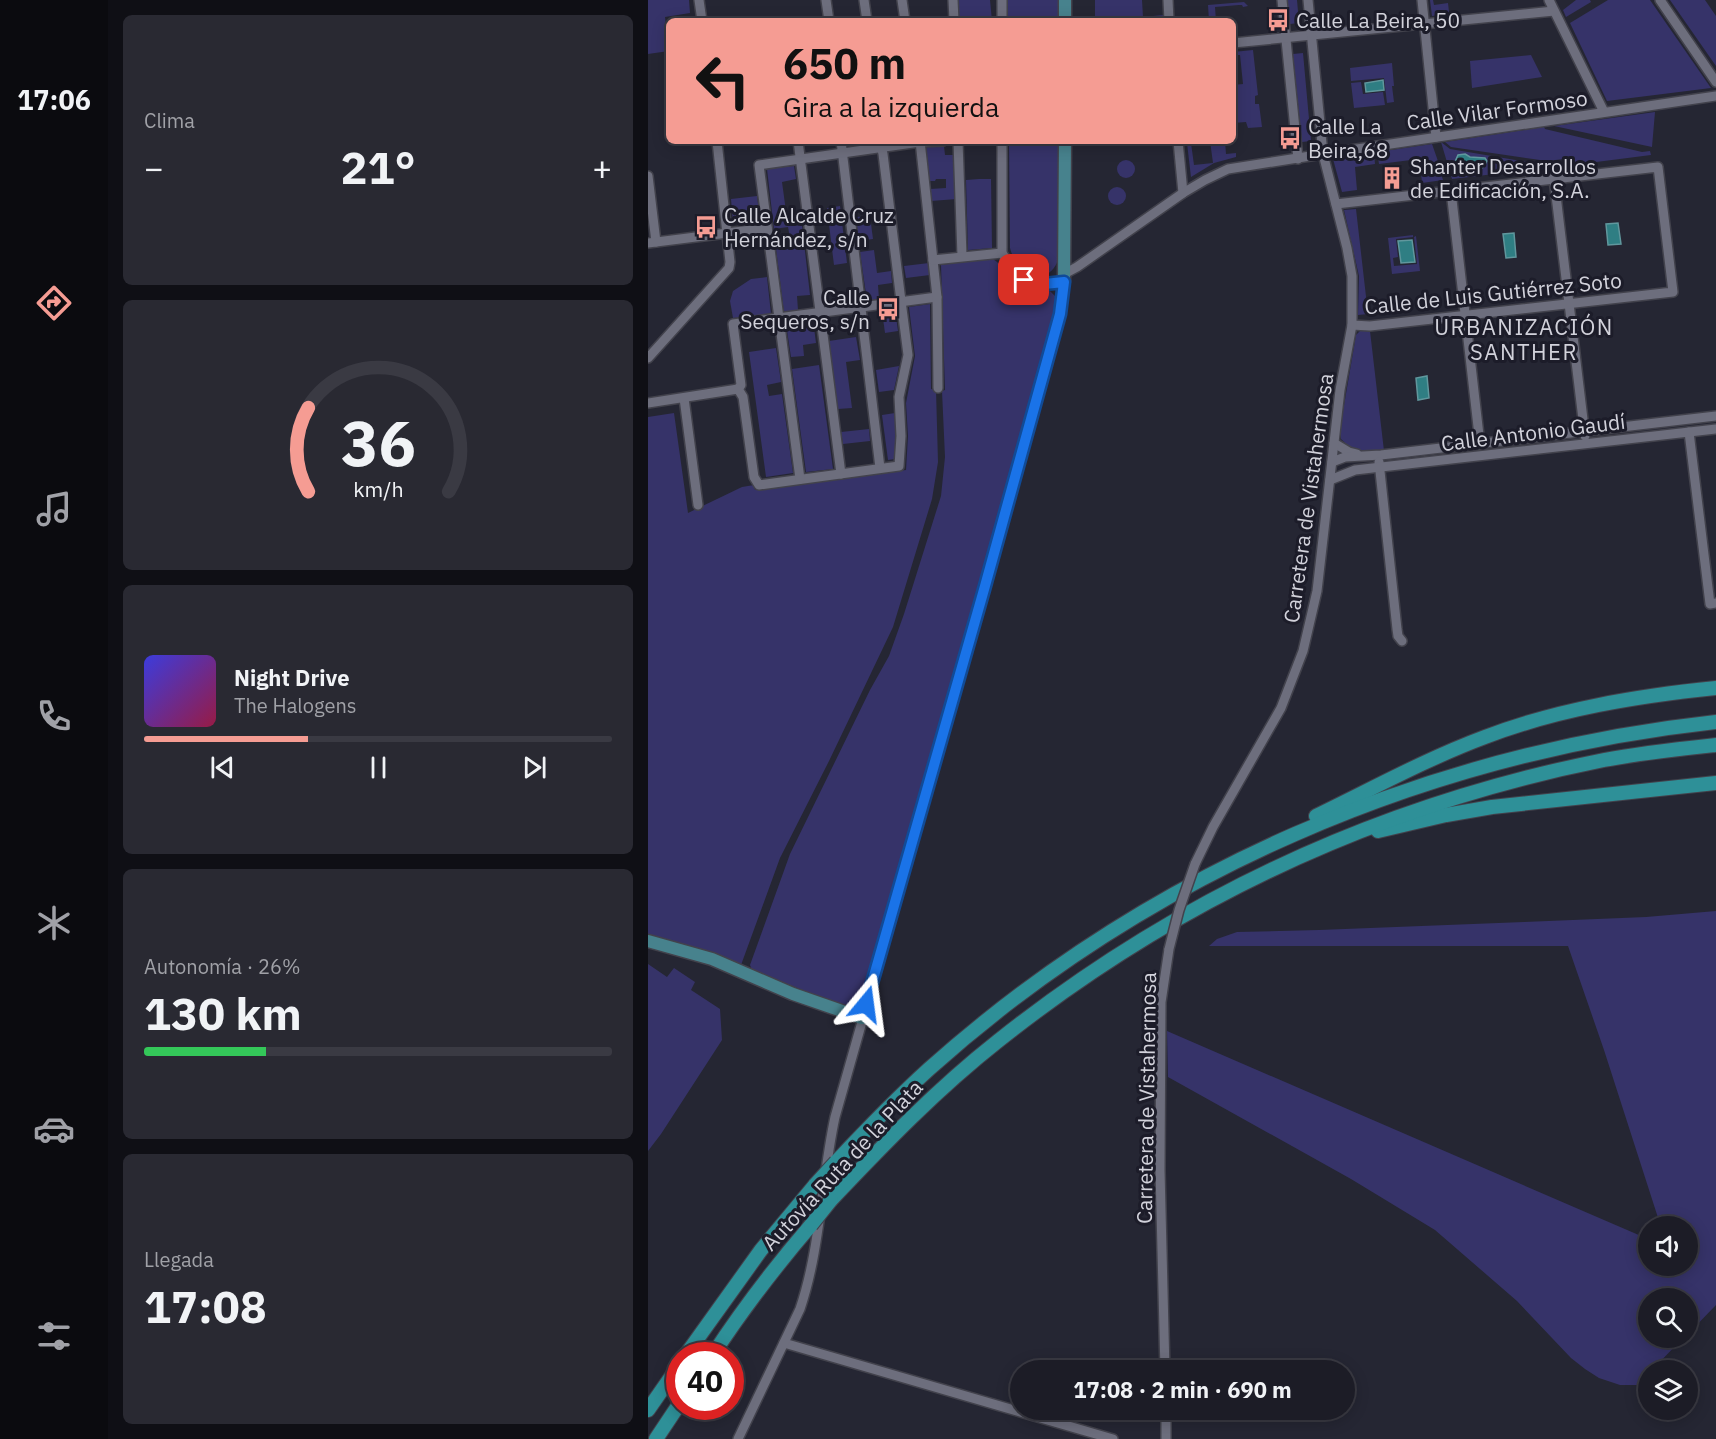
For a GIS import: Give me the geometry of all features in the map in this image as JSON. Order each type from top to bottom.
[{"type":"highway","points":[[1167,898],[1226,861],[1385,780],[1485,736],[1580,709],[1716,688]]},
{"type":"highway","name":"Autovía Ruta de la Plata","points":[[695,1342],[761,1250],[815,1185],[880,1116],[929,1070],[1016,998],[1139,914],[1237,860],[1383,798],[1536,752],[1660,728],[1716,722]]},
{"type":"highway","name":"Autovía Ruta de la Plata","points":[[722,1342],[769,1275],[831,1200],[890,1138],[948,1083],[996,1042],[1062,992],[1129,947],[1185,914],[1272,869],[1351,834],[1395,818],[1472,792],[1543,774],[1606,760],[1716,745]]},
{"type":"highway","points":[[1129,947],[1265,878],[1374,832],[1492,807],[1716,783]]},
{"type":"highway","points":[[648,1410],[666,1384]]},
{"type":"highway","points":[[656,1439],[669,1420]]},
{"type":"main road","points":[[1065,0],[1065,18]]},
{"type":"main road","points":[[1064,278],[1065,144]]},
{"type":"main road","points":[[648,941],[712,959],[793,994],[862,1018]]},
{"type":"street","points":[[699,0],[702,18]]},
{"type":"street","points":[[826,0],[829,18]]},
{"type":"street","points":[[864,0],[867,18]]},
{"type":"street","points":[[902,0],[905,18]]},
{"type":"street","points":[[953,0],[954,18]]},
{"type":"street","points":[[1002,0],[1002,18]]},
{"type":"street","points":[[1168,0],[1169,18]]},
{"type":"street","points":[[1282,0],[1298,159]]},
{"type":"street","name":"Carretera de Vistahermosa","points":[[1165,1360],[1161,1002],[1169,949],[1195,864],[1213,827],[1281,708],[1303,651],[1317,591],[1334,443],[1352,325],[1353,276],[1323,154],[1308,0]]},
{"type":"street","points":[[1422,0],[1436,137]]},
{"type":"street","points":[[1549,0],[1604,112]]},
{"type":"street","points":[[1660,0],[1716,82]]},
{"type":"street","points":[[1236,43],[1554,11]]},
{"type":"street","name":"Calle Vilar Formoso","points":[[1064,278],[1183,193],[1228,169],[1716,96]]},
{"type":"street","points":[[648,358],[729,268],[717,144]]},
{"type":"street","points":[[798,144],[841,474]]},
{"type":"street","points":[[841,144],[880,468]]},
{"type":"street","points":[[920,144],[937,297],[938,388]]},
{"type":"street","points":[[958,144],[962,256]]},
{"type":"street","points":[[738,1439],[800,1309],[812,1269],[830,1141],[840,1096],[1060,314],[1064,278],[1047,284],[1034,285],[1015,273],[1002,253],[1002,144]]},
{"type":"street","points":[[1178,144],[1183,193]]},
{"type":"street","points":[[738,389],[742,395],[754,477],[759,485],[899,466],[901,436],[899,397],[908,355],[881,145],[759,165],[800,478]]},
{"type":"street","name":"Calle de Luis Gutiérrez Soto","points":[[1352,325],[1370,326],[1673,292],[1658,167],[1554,179]]},
{"type":"street","points":[[648,176],[652,242],[648,251]]},
{"type":"street","points":[[1336,204],[1554,179],[1586,444]]},
{"type":"street","points":[[1451,191],[1480,444]]},
{"type":"street","points":[[652,242],[767,228]]},
{"type":"street","points":[[933,260],[1002,253]]},
{"type":"street","points":[[1047,284],[1062,299]]},
{"type":"street","points":[[738,389],[741,385],[733,324],[937,297]]},
{"type":"street","points":[[648,403],[738,389]]},
{"type":"street","points":[[684,398],[698,505]]},
{"type":"street","name":"Calle Antonio Gaudí","points":[[1332,462],[1359,455],[1380,455],[1716,416]]},
{"type":"street","name":"Calle Antonio Gaudí","points":[[1332,462],[1345,469],[1380,468],[1716,429]]},
{"type":"street","points":[[1689,432],[1713,604]]},
{"type":"street","name":"Calle Antonio Gaudí","points":[[1334,443],[1359,455]]},
{"type":"street","points":[[1380,455],[1397,629],[1402,641]]},
{"type":"street","name":"Calle Antonio Gaudí","points":[[1330,480],[1354,470]]},
{"type":"street","points":[[784,1343],[1113,1439]]},
{"type":"street","points":[[1166,1420],[1166,1439]]},
{"type":"shaded area","points":[[648,0],[689,0],[690,13],[665,17],[666,51],[648,54]]},
{"type":"shaded area","points":[[959,0],[990,0],[992,18],[959,18]]},
{"type":"shaded area","points":[[1008,0],[1058,0],[1058,18],[1008,18]]},
{"type":"shaded area","points":[[1095,0],[1142,0],[1143,17],[1163,15],[1164,18],[1095,18]]},
{"type":"shaded area","points":[[1287,0],[1297,0],[1299,23],[1290,24]]},
{"type":"shaded area","points":[[1430,0],[1433,0],[1434,5],[1448,3],[1449,12],[1456,11],[1457,13],[1432,16]]},
{"type":"shaded area","points":[[1576,0],[1590,0],[1591,2],[1566,17],[1563,10]]},
{"type":"shaded area","points":[[1608,0],[1650,0],[1711,88],[1607,101],[1570,23]]},
{"type":"shaded area","points":[[1670,0],[1705,0],[1716,16],[1716,66]]},
{"type":"shaded area","points":[[1244,2],[1248,6],[1215,7],[1216,18],[1209,18],[1208,5]]},
{"type":"shaded area","points":[[1253,50],[1258,95],[1255,96],[1255,104],[1259,104],[1262,127],[1248,128],[1246,122],[1236,123],[1236,85],[1243,84],[1240,55],[1236,55],[1236,52]]},
{"type":"shaded area","points":[[1303,53],[1311,141],[1302,142],[1293,54]]},
{"type":"shaded area","points":[[1531,55],[1542,77],[1472,88],[1470,61]]},
{"type":"shaded area","points":[[1392,63],[1394,102],[1387,103],[1384,78],[1351,81],[1350,68]]},
{"type":"shaded area","points":[[1383,80],[1384,90],[1366,92],[1365,83]]},
{"type":"shaded area","points":[[1361,82],[1363,94],[1383,92],[1385,105],[1354,108],[1351,83]]},
{"type":"shaded area","points":[[1655,112],[1652,147],[1554,126]]},
{"type":"shaded area","points":[[1544,127],[1642,152],[1650,151],[1651,155],[1565,166],[1564,159],[1547,161],[1451,147],[1445,142]]},
{"type":"shaded area","points":[[1441,142],[1450,149],[1546,165],[1546,168],[1452,179]]},
{"type":"shaded area","points":[[1009,144],[1059,144],[1058,261],[1052,271],[1037,277],[1022,270],[1015,261],[1010,248]]},
{"type":"shaded area","points":[[1187,144],[1191,144],[1194,165],[1213,163],[1210,144],[1225,144],[1226,154],[1236,153],[1236,157],[1214,163],[1191,177]]},
{"type":"shaded area","points":[[1432,144],[1439,164],[1420,166],[1419,159],[1379,164],[1377,152]]},
{"type":"shaded area","points":[[944,146],[945,155],[956,155],[957,199],[931,201],[930,189],[946,188],[946,179],[929,181],[926,147]]},
{"type":"shaded area","points":[[1374,153],[1375,164],[1355,167],[1357,190],[1342,192],[1333,159]]},
{"type":"shaded area","points":[[1465,154],[1470,157],[1485,158],[1487,161],[1477,171],[1463,169],[1455,162],[1458,155]]},
{"type":"shaded area","points":[[1122,160],[1130,160],[1135,165],[1133,176],[1122,178],[1117,173],[1117,165]]},
{"type":"shaded area","points":[[794,166],[796,179],[782,182],[788,226],[802,225],[810,295],[797,296],[798,310],[784,312],[775,241],[790,238],[788,227],[774,229],[767,169]]},
{"type":"shaded area","points":[[1440,171],[1443,180],[1422,183],[1421,173]]},
{"type":"shaded area","points":[[991,179],[992,248],[968,250],[966,180]]},
{"type":"shaded area","points":[[1117,187],[1123,190],[1126,196],[1123,202],[1117,205],[1111,202],[1108,196],[1111,190]]},
{"type":"shaded area","points":[[757,196],[760,219],[733,222],[731,199]]},
{"type":"shaded area","points":[[840,206],[847,263],[834,265],[827,208]]},
{"type":"shaded area","points":[[1356,209],[1368,314],[1358,315],[1359,276],[1344,210]]},
{"type":"shaded area","points":[[870,216],[873,239],[859,241],[856,217]]},
{"type":"shaded area","points":[[1618,223],[1621,244],[1608,245],[1606,224]]},
{"type":"shaded area","points":[[1514,233],[1516,257],[1506,258],[1503,234]]},
{"type":"shaded area","points":[[1413,235],[1413,237],[1396,239],[1398,257],[1393,258],[1394,266],[1417,264],[1414,237],[1416,236],[1420,271],[1392,274],[1388,238]]},
{"type":"shaded area","points":[[1412,240],[1415,262],[1401,263],[1398,241]]},
{"type":"shaded area","points":[[874,250],[877,273],[891,271],[892,283],[878,285],[879,299],[867,301],[860,252]]},
{"type":"shaded area","points":[[991,258],[999,263],[1011,280],[1020,286],[1034,290],[1049,290],[1056,297],[1058,307],[862,1000],[855,1005],[845,1007],[752,970],[750,965],[790,854],[889,656],[941,496],[945,457],[942,391],[945,390],[941,265]]},
{"type":"shaded area","points":[[929,263],[930,275],[906,278],[904,266]]},
{"type":"shaded area","points":[[767,277],[771,314],[733,318],[730,301],[733,291],[751,279]]},
{"type":"shaded area","points":[[930,304],[931,389],[936,390],[938,462],[932,499],[893,627],[780,858],[741,965],[687,945],[648,935],[648,417],[674,413],[688,513],[742,487],[754,485],[755,490],[906,470],[908,436],[906,403],[915,356],[909,307]]},
{"type":"shaded area","points":[[895,309],[898,331],[885,333],[882,311]]},
{"type":"shaded area","points":[[813,320],[816,343],[803,345],[804,356],[791,357],[786,324]]},
{"type":"shaded area","points":[[1360,331],[1370,331],[1384,451],[1356,449],[1341,439],[1340,429],[1356,335]]},
{"type":"shaded area","points":[[856,337],[860,360],[846,362],[852,408],[838,409],[829,341]]},
{"type":"shaded area","points":[[776,348],[781,382],[767,385],[769,396],[782,394],[793,473],[766,477],[749,352]]},
{"type":"shaded area","points":[[819,365],[833,469],[806,472],[792,369]]},
{"type":"shaded area","points":[[899,366],[894,390],[879,392],[876,370]]},
{"type":"shaded area","points":[[1427,376],[1429,398],[1418,400],[1416,378]]},
{"type":"shaded area","points":[[895,413],[895,459],[888,460],[882,415]]},
{"type":"shaded area","points":[[869,429],[870,441],[843,444],[841,432]]},
{"type":"shaded area","points":[[1716,911],[1716,1305],[1698,1324],[1698,1288],[1638,1288],[1638,1348],[1673,1348],[1662,1360],[1638,1360],[1637,1385],[1620,1385],[1599,1378],[1585,1369],[1571,1358],[1517,1301],[1435,1230],[1351,1179],[1168,1077],[1167,1031],[1638,1235],[1638,1276],[1698,1276],[1698,1216],[1657,1216],[1568,946],[1209,946],[1217,939],[1237,932],[1646,917]]},
{"type":"shaded area","points":[[648,964],[667,977],[674,968],[695,982],[691,990],[720,1009],[722,1040],[648,1151]]},
{"type":"place","name":"Calle La Beira, 50","points":[[1278,20]]},
{"type":"place","name":"Calle La Beira,68","points":[[1290,138]]},
{"type":"place","name":"Shanter Desarrollos de Edificación, S.A.","points":[[1392,178]]},
{"type":"place","name":"Calle Alcalde Cruz Hernández, s/n","points":[[706,227]]},
{"type":"place","name":"Calle Sequeros, s/n","points":[[888,309]]},
{"type":"district","name":"URBANIZACIÓN SANTHER","points":[[1524,338]]},
{"type":"route","points":[[866,1004],[1060,314],[1064,282],[1034,285],[1024,280]]}]
